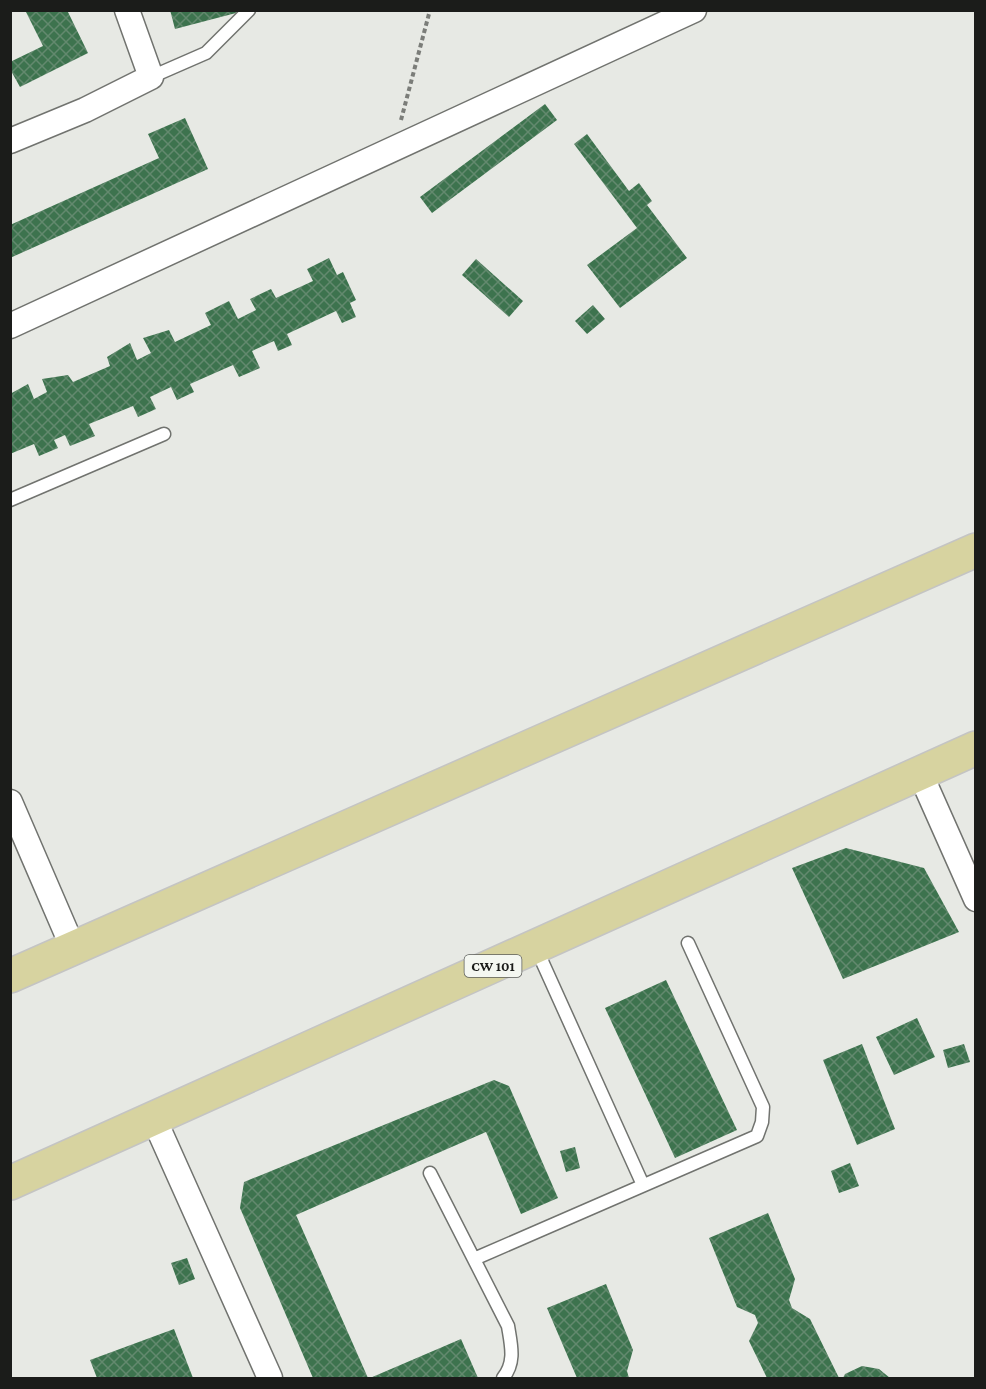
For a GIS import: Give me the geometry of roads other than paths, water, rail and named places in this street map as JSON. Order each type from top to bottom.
[{"type":"main road","points":[[10,976],[975,550]]},
{"type":"main road","name":"CW 101","points":[[10,1183],[975,748]]},
{"type":"street","points":[[10,141],[85,110],[151,77],[127,10]]},
{"type":"street","points":[[10,326],[694,10]]},
{"type":"street","points":[[920,773],[975,899]]},
{"type":"street","points":[[10,802],[73,948]]},
{"type":"street","points":[[154,1119],[270,1378]]},
{"type":"lane","points":[[151,77],[206,53],[249,10]]},
{"type":"lane","points":[[10,500],[164,434]]},
{"type":"lane","points":[[474,1259],[757,1136],[762,1122],[763,1107],[688,943]]},
{"type":"lane","points":[[536,947],[643,1185]]},
{"type":"lane","points":[[430,1173],[508,1326],[513,1354],[509,1372],[503,1378]]}]
